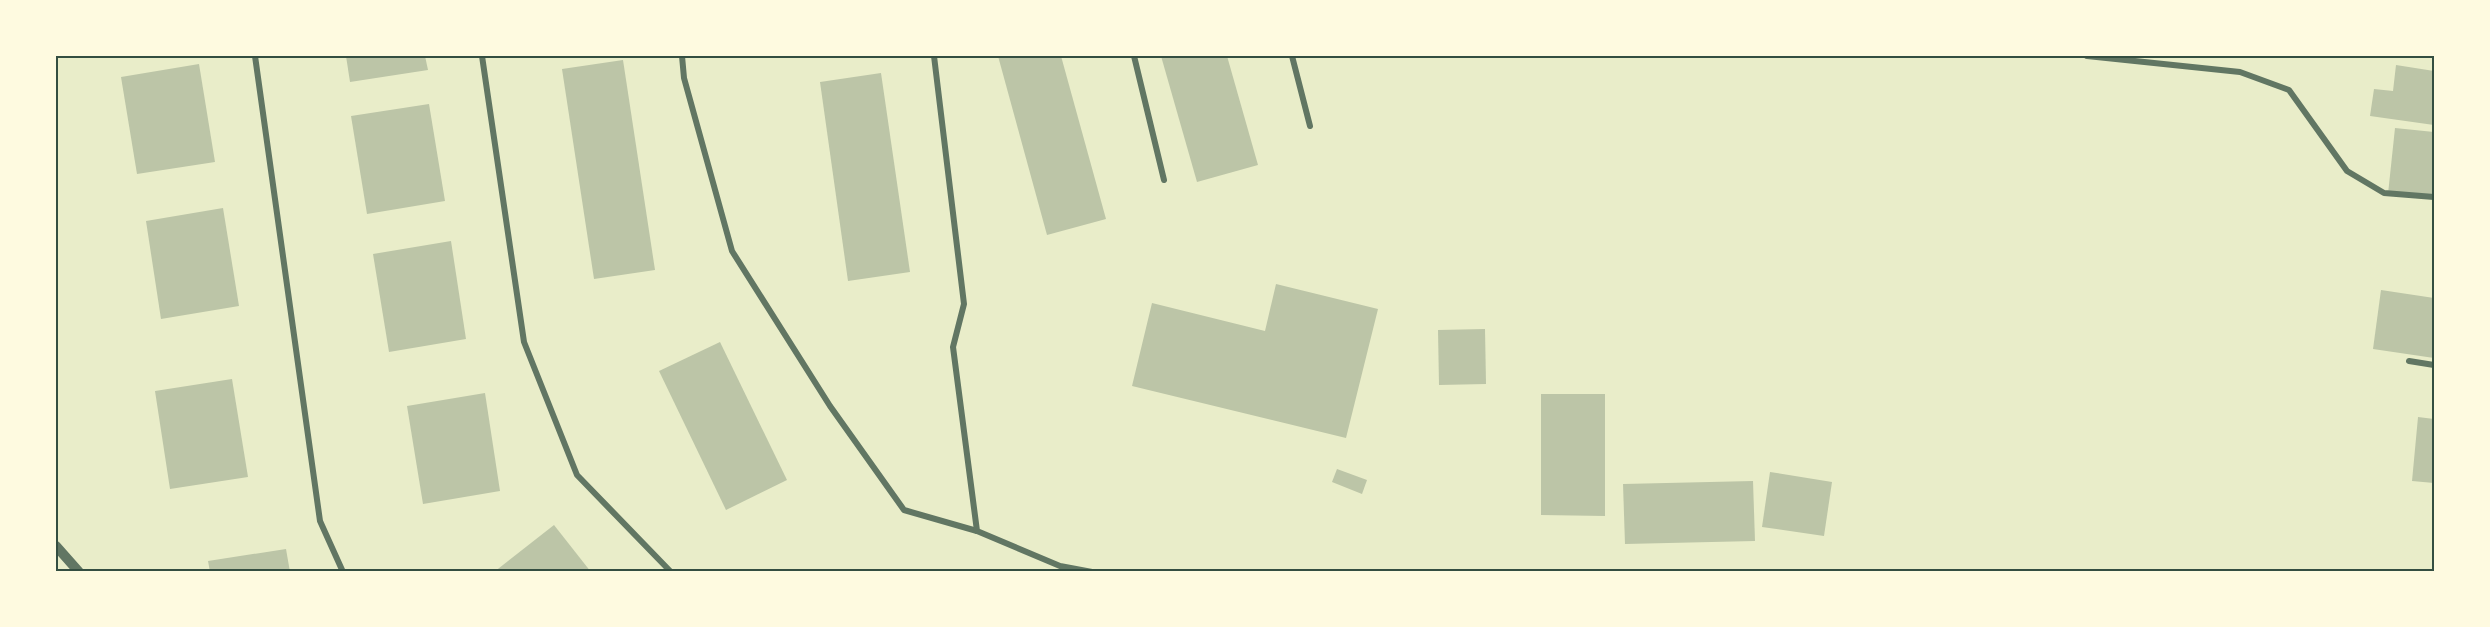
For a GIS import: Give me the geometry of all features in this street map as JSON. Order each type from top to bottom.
[{"type":"street","points":[[255,56],[320,521],[343,572]]},
{"type":"street","points":[[482,56],[524,342],[577,475],[671,572]]},
{"type":"street","points":[[682,56],[684,78],[732,251],[830,406],[904,510],[977,531],[1060,566],[1092,572]]},
{"type":"street","points":[[934,56],[964,304],[953,347],[977,531]]},
{"type":"street","points":[[1134,56],[1164,180]]},
{"type":"street","points":[[1292,56],[1310,126]]},
{"type":"street","points":[[2087,56],[2240,72],[2289,90],[2347,171],[2384,193],[2434,197]]},
{"type":"street","points":[[2409,361],[2434,365]]},
{"type":"street","points":[[56,546],[79,572]]},
{"type":"building","points":[[346,56],[425,56],[428,70],[350,82]]},
{"type":"building","points":[[998,56],[1061,56],[1106,219],[1047,235]]},
{"type":"building","points":[[1161,56],[1227,56],[1258,165],[1197,182]]},
{"type":"building","points":[[623,60],[655,270],[594,279],[562,69]]},
{"type":"building","points":[[199,64],[215,162],[137,174],[121,77]]},
{"type":"building","points":[[2396,65],[2434,71],[2434,125],[2370,116],[2374,89],[2393,91]]},
{"type":"building","points":[[881,73],[910,272],[848,281],[820,82]]},
{"type":"building","points":[[429,104],[445,201],[367,214],[351,116]]},
{"type":"building","points":[[2395,128],[2434,132],[2434,198],[2388,194]]},
{"type":"building","points":[[223,208],[239,306],[161,319],[146,221]]},
{"type":"building","points":[[451,241],[466,339],[389,352],[373,254]]},
{"type":"building","points":[[1276,284],[1378,309],[1346,438],[1132,386],[1152,303],[1265,331]]},
{"type":"building","points":[[2381,290],[2434,298],[2434,358],[2373,349]]},
{"type":"building","points":[[1485,329],[1486,384],[1439,385],[1438,330]]},
{"type":"building","points":[[720,342],[787,480],[726,510],[659,371]]},
{"type":"building","points":[[232,379],[248,477],[170,489],[155,391]]},
{"type":"building","points":[[485,393],[500,491],[423,504],[407,406]]},
{"type":"building","points":[[1541,394],[1605,394],[1605,516],[1541,515]]},
{"type":"building","points":[[2418,417],[2434,419],[2434,483],[2412,481]]},
{"type":"building","points":[[1337,469],[1367,480],[1362,494],[1332,482]]},
{"type":"building","points":[[1770,472],[1832,482],[1824,536],[1762,527]]},
{"type":"building","points":[[1753,481],[1755,541],[1625,544],[1623,484]]},
{"type":"building","points":[[554,525],[591,572],[494,572]]},
{"type":"building","points":[[286,549],[290,572],[210,572],[208,561]]}]
